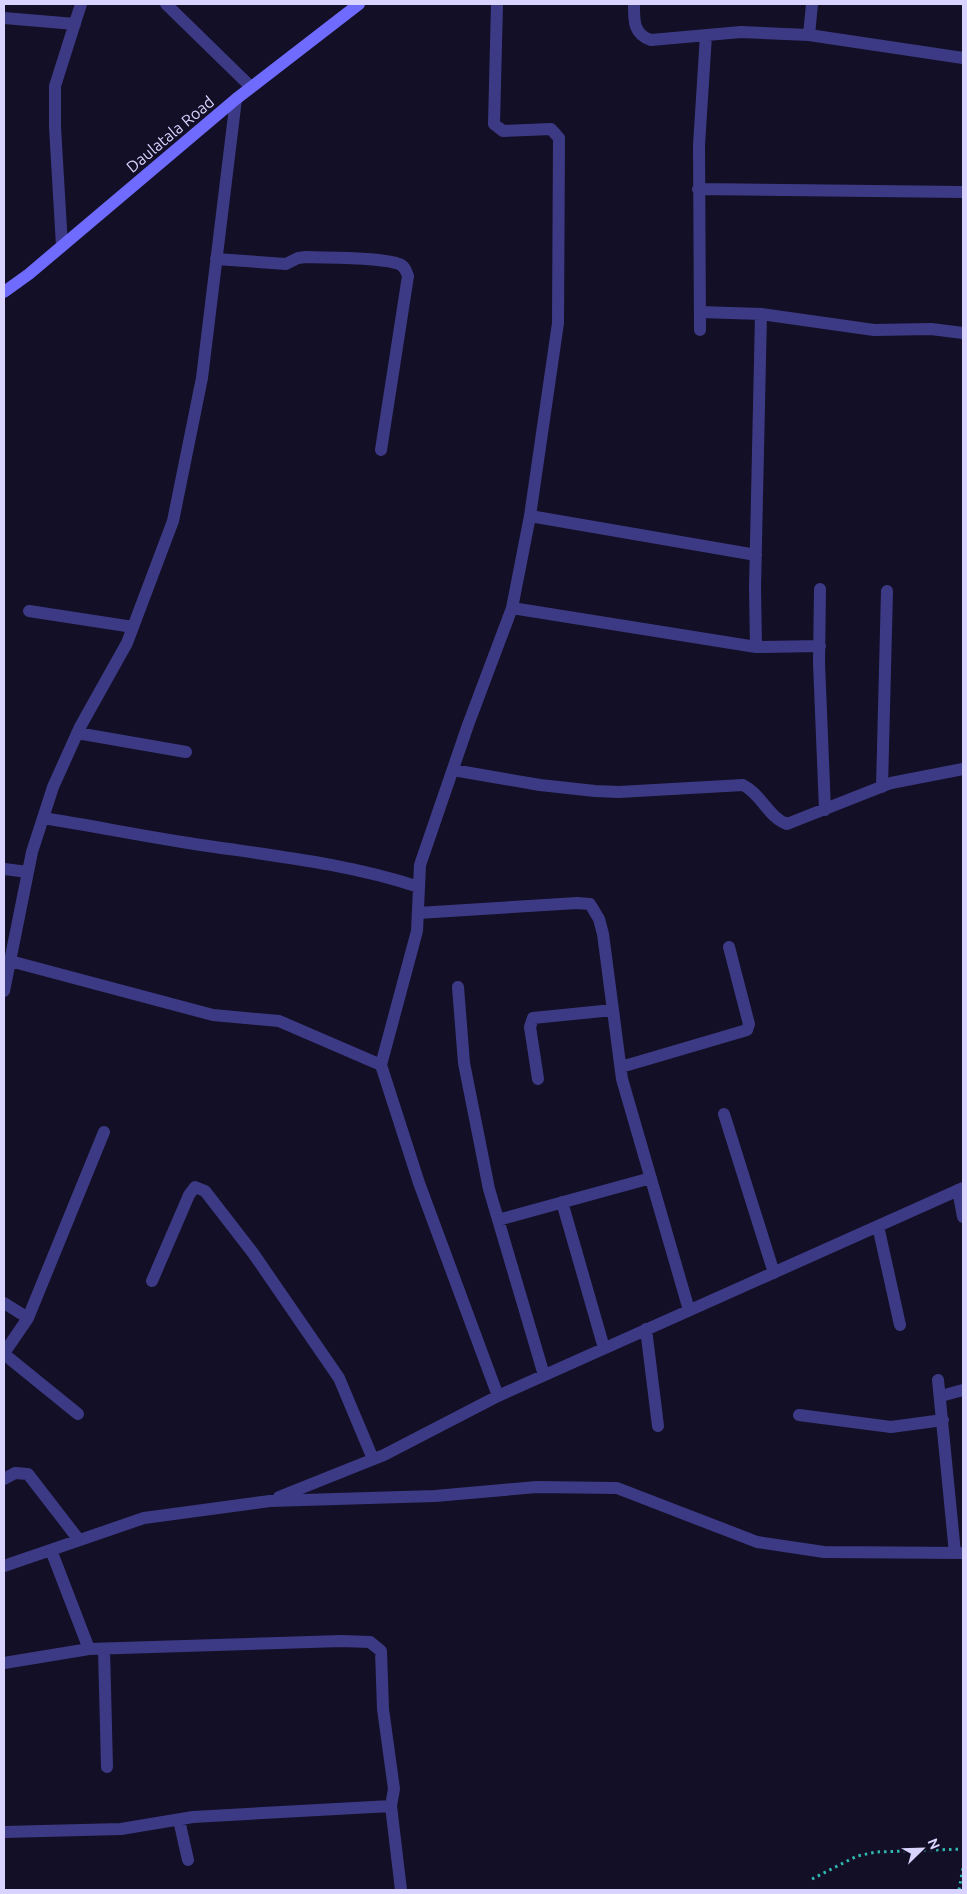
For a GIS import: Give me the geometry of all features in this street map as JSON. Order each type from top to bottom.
[{"type":"main road","name":"Daulatala Road","points":[[4,292],[62,246],[236,99],[359,4]]},
{"type":"street","points":[[62,246],[55,127],[55,86],[81,4]]},
{"type":"street","points":[[166,4],[251,87]]},
{"type":"street","points":[[497,4],[492,117],[494,124],[503,131],[551,129],[558,138],[558,323],[530,516],[512,608],[420,865],[416,937],[381,1065],[418,1183],[498,1396]]},
{"type":"street","points":[[634,4],[636,31],[642,37],[651,40],[741,32],[808,35],[963,58]]},
{"type":"street","points":[[808,35],[812,4]]},
{"type":"street","points":[[4,18],[75,24]]},
{"type":"street","points":[[700,330],[698,189],[706,35]]},
{"type":"street","points":[[4,991],[28,872],[53,787],[77,733],[127,643],[173,521],[202,378],[236,99]]},
{"type":"street","points":[[698,189],[963,192]]},
{"type":"street","points":[[216,259],[286,264],[306,257],[400,264],[406,269],[408,276],[381,450]]},
{"type":"street","points":[[700,312],[761,314],[874,330],[931,329],[963,333]]},
{"type":"street","points":[[756,648],[761,314]]},
{"type":"street","points":[[530,516],[756,555]]},
{"type":"street","points":[[820,590],[825,810]]},
{"type":"street","points":[[882,787],[887,591]]},
{"type":"street","points":[[512,608],[756,648],[820,646]]},
{"type":"street","points":[[29,611],[133,627]]},
{"type":"street","points":[[77,733],[186,752]]},
{"type":"street","points":[[453,770],[540,786],[595,791],[619,792],[743,785],[754,791],[774,815],[787,824],[882,787],[963,769]]},
{"type":"street","points":[[43,818],[213,847],[300,858],[383,875],[419,886]]},
{"type":"street","points":[[4,868],[28,872]]},
{"type":"street","points":[[418,913],[576,903],[590,904],[599,919],[603,934],[621,1067],[689,1310]]},
{"type":"street","points":[[621,1067],[747,1030],[749,1024],[729,947]]},
{"type":"street","points":[[10,962],[213,1015],[279,1021],[381,1065]]},
{"type":"street","points":[[458,988],[464,1063],[489,1189],[544,1375]]},
{"type":"street","points":[[538,1079],[530,1028],[533,1018],[612,1010]]},
{"type":"street","points":[[724,1114],[774,1272]]},
{"type":"street","points":[[78,1414],[4,1354],[28,1318],[104,1132]]},
{"type":"street","points":[[498,1220],[651,1178]]},
{"type":"street","points":[[152,1281],[189,1195],[195,1187],[205,1191],[253,1253],[339,1378],[373,1459]]},
{"type":"street","points":[[270,1501],[373,1459],[498,1396],[960,1189],[963,1217]]},
{"type":"street","points":[[562,1202],[604,1348]]},
{"type":"street","points":[[878,1226],[900,1325]]},
{"type":"street","points":[[4,1302],[28,1318]]},
{"type":"street","points":[[646,1330],[658,1426]]},
{"type":"street","points":[[4,1566],[144,1518],[270,1501],[435,1496],[537,1487],[618,1488],[757,1542],[824,1552],[959,1553],[938,1380]]},
{"type":"street","points":[[941,1396],[963,1390]]},
{"type":"street","points":[[799,1415],[891,1427],[943,1420]]},
{"type":"street","points":[[4,1479],[15,1473],[28,1474],[79,1540]]},
{"type":"street","points":[[51,1550],[89,1649]]},
{"type":"street","points":[[4,1663],[89,1649],[340,1641],[370,1642],[381,1651],[383,1709],[394,1789],[391,1806],[401,1890]]},
{"type":"street","points":[[104,1649],[107,1767]]},
{"type":"street","points":[[4,1832],[121,1829],[193,1817],[391,1806]]},
{"type":"street","points":[[179,1820],[188,1860]]},
{"type":"path","points":[[812,1879],[857,1856],[876,1852],[963,1849]]},
{"type":"path","points":[[959,1890],[963,1868]]}]
